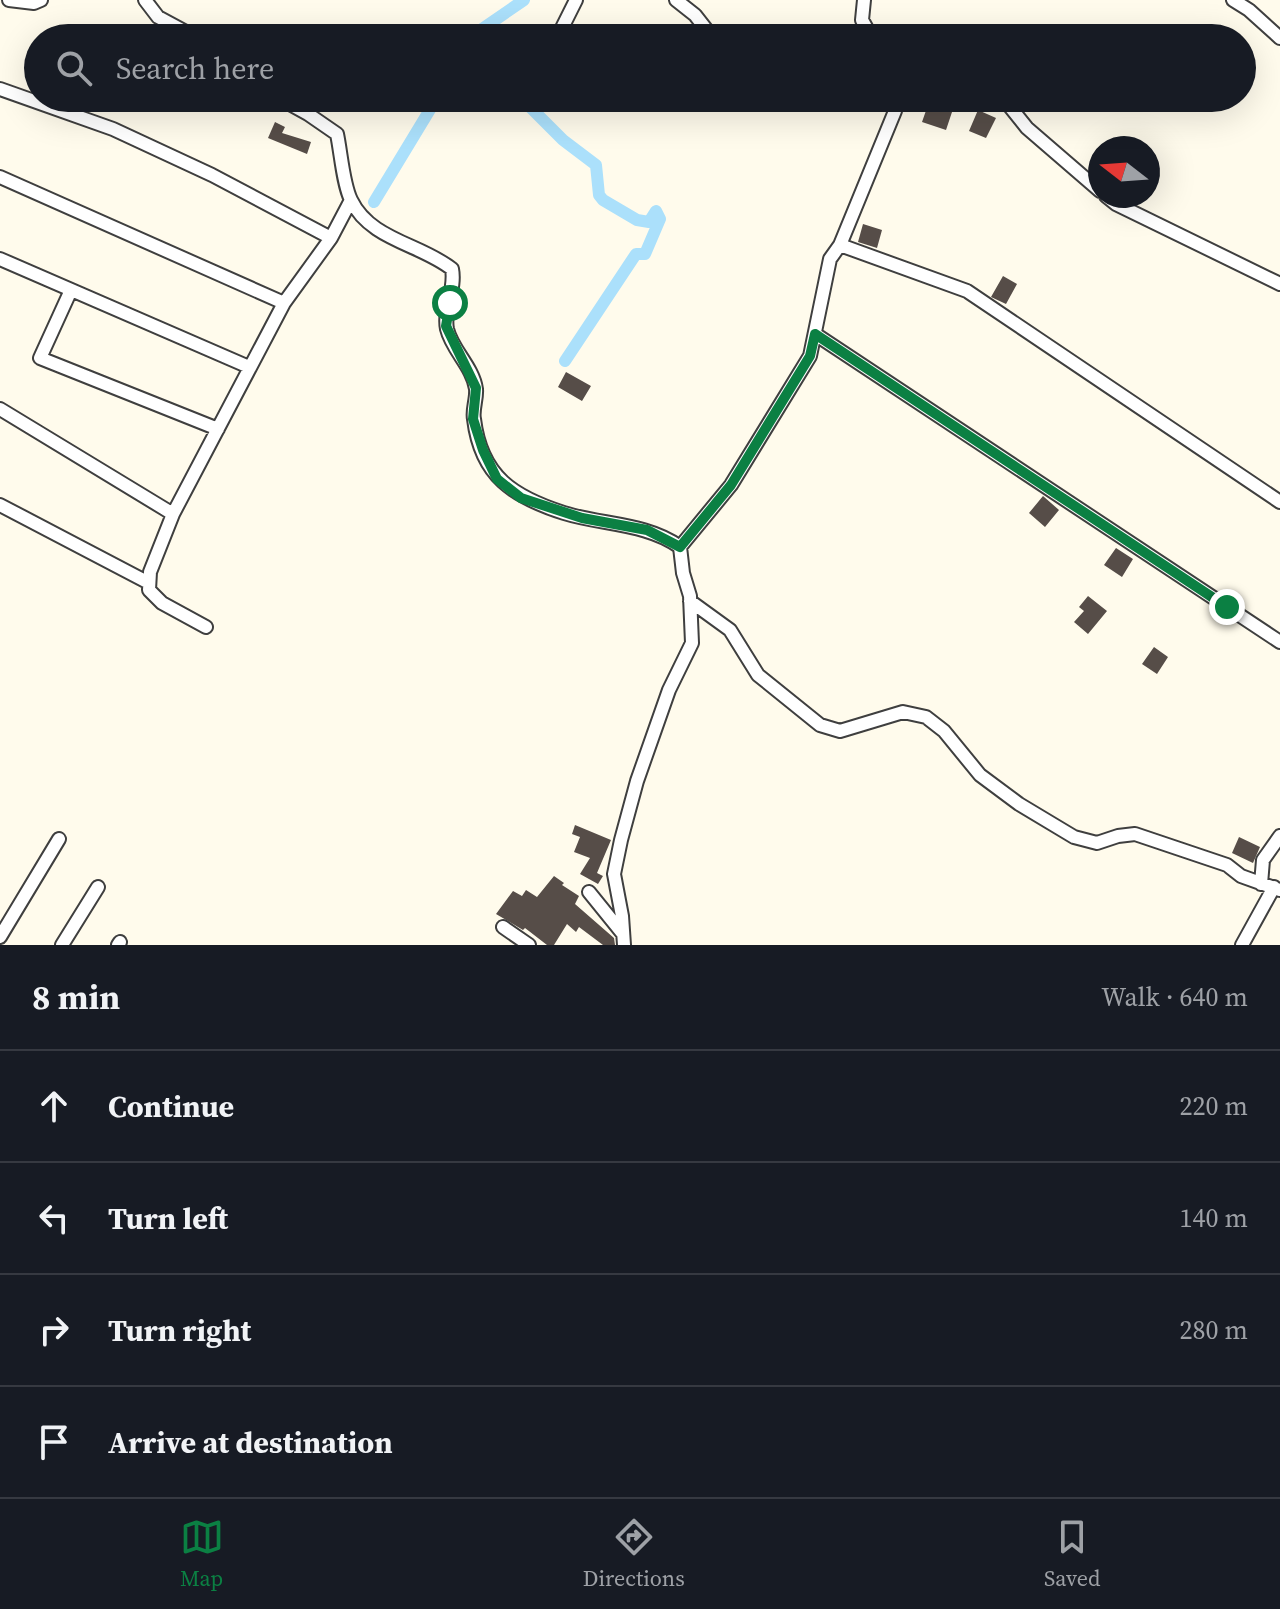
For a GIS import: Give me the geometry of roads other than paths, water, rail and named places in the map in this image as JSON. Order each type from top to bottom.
[{"type":"street","points":[[9,0],[34,3],[41,0]]},
{"type":"street","points":[[145,0],[158,17],[171,24]]},
{"type":"street","points":[[564,24],[576,0]]},
{"type":"street","points":[[676,0],[702,24]]},
{"type":"street","points":[[864,0],[864,24]]},
{"type":"street","points":[[1233,0],[1280,38]]},
{"type":"street","points":[[0,89],[24,97]]},
{"type":"street","points":[[65,112],[113,129],[212,175],[331,238]]},
{"type":"street","points":[[305,112],[337,134],[351,200],[362,215],[380,231],[404,245],[423,250],[452,269],[454,282],[446,326],[476,388],[473,419],[497,479],[521,498],[582,518],[647,530],[680,547]]},
{"type":"street","points":[[624,940],[614,874],[621,840],[637,781],[669,690],[692,643],[690,601],[680,547],[731,485],[810,356],[830,259],[840,245],[895,112]]},
{"type":"street","points":[[1014,112],[1027,128],[1088,181]]},
{"type":"street","points":[[0,177],[284,303]]},
{"type":"street","points":[[206,627],[162,603],[149,590],[150,572],[173,514],[249,367],[284,303],[331,238],[351,200]]},
{"type":"street","points":[[1124,208],[1280,284]]},
{"type":"street","points":[[840,245],[967,291],[1280,502]]},
{"type":"street","points":[[0,259],[249,367]]},
{"type":"street","points":[[71,290],[40,358],[218,429]]},
{"type":"street","points":[[815,334],[1280,642]]},
{"type":"street","points":[[0,409],[173,514]]},
{"type":"street","points":[[0,505],[149,583]]},
{"type":"street","points":[[690,601],[730,630],[758,675],[820,725],[840,731],[903,712],[926,717],[944,731],[980,775],[1019,804],[1074,837],[1097,843],[1135,834],[1227,865],[1241,876],[1272,887]]},
{"type":"street","points":[[1242,945],[1272,887],[1263,860],[1280,836]]},
{"type":"street","points":[[0,937],[59,839]]},
{"type":"street","points":[[62,945],[98,887]]},
{"type":"street","points":[[589,892],[624,940]]},
{"type":"street","points":[[503,927],[529,945]]},
{"type":"waterway","points":[[489,24],[524,0]]},
{"type":"waterway","points":[[374,202],[429,112]]},
{"type":"waterway","points":[[535,112],[563,140],[596,165],[599,195],[603,200],[637,220],[649,222],[656,211],[660,219],[645,254],[636,254],[565,361]]}]
